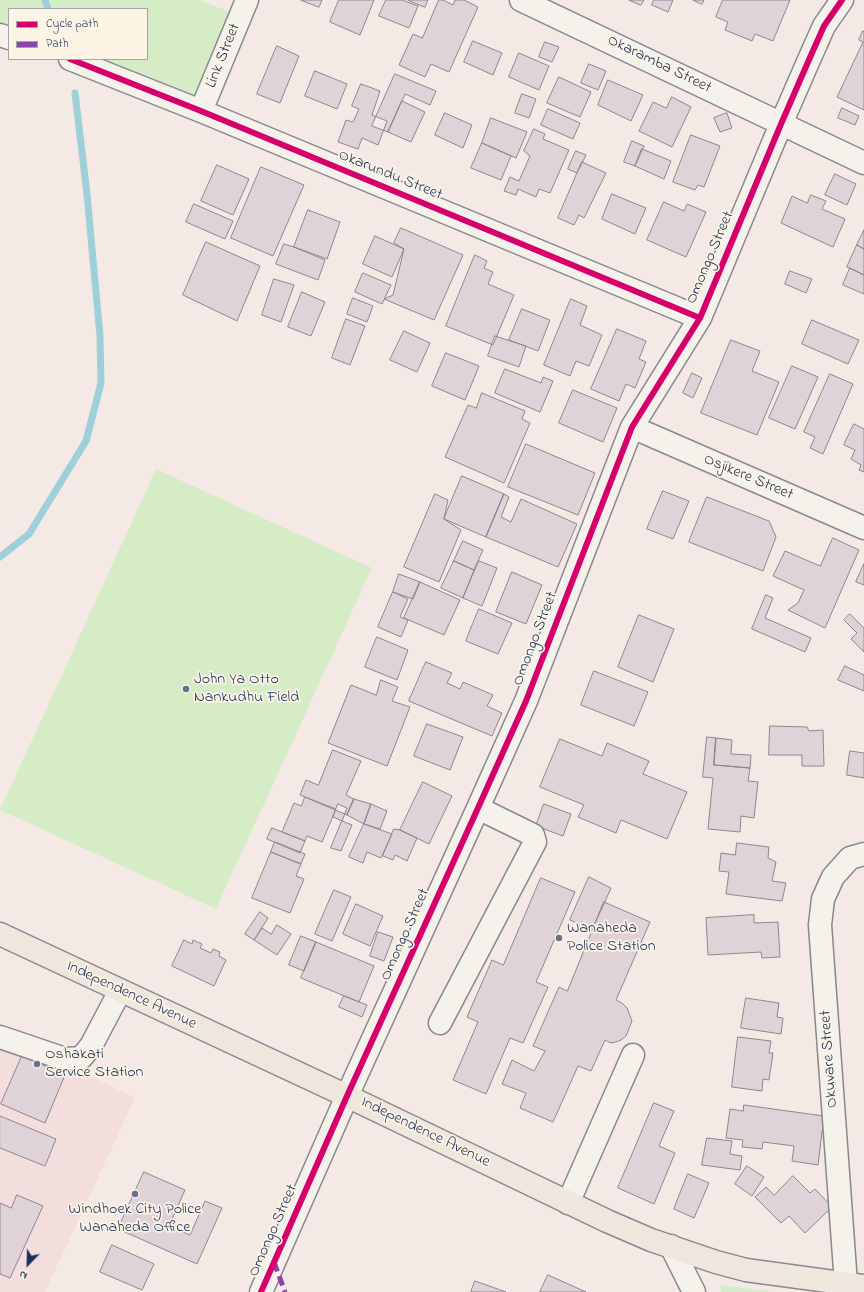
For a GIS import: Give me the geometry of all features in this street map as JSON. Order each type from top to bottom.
[{"type":"main road","name":"Independence Avenue","points":[[0,934],[347,1096],[568,1203],[645,1237],[716,1262],[746,1270],[855,1285]]},
{"type":"street","name":"Link Street","points":[[201,111],[247,0]]},
{"type":"street","name":"Omongo Street","points":[[261,1292],[347,1096],[526,701],[632,427],[700,318],[780,124],[824,26],[842,0]]},
{"type":"street","name":"Okaramba Street","points":[[533,2],[780,124],[864,163]]},
{"type":"street","name":"Okarundu Street","points":[[73,60],[201,111],[700,318]]},
{"type":"street","name":"Osjikere Street","points":[[632,427],[864,528]]},
{"type":"street","points":[[440,1023],[536,842],[533,835],[478,808]]},
{"type":"street","name":"Okuvare Street","points":[[855,1285],[820,925],[824,899],[833,877],[850,858],[864,854]]},
{"type":"street","points":[[0,1037],[65,1059],[80,1058],[91,1046],[120,991]]},
{"type":"street","points":[[568,1203],[633,1055]]},
{"type":"street","points":[[671,1246],[694,1292]]},
{"type":"shaded area","points":[[0,1032],[135,1098],[45,1292],[0,1292]]},
{"type":"green space","points":[[0,0],[200,0],[240,16],[201,111],[73,60],[148,60],[148,8],[8,8],[8,38],[0,35]]},
{"type":"green space","name":"John Ya Otto Nankudhu Field","points":[[156,469],[372,568],[216,909],[0,810]]},
{"type":"green space","points":[[720,1285],[775,1292],[721,1292]]},
{"type":"building","points":[[301,0],[322,0],[319,7]]},
{"type":"building","points":[[339,0],[374,0],[360,35],[330,22]]},
{"type":"building","points":[[386,0],[402,0],[418,6],[409,28],[379,16]]},
{"type":"building","points":[[408,0],[428,0],[425,7]]},
{"type":"building","points":[[439,0],[443,0],[453,5],[455,0],[464,0],[478,7],[449,72],[431,64],[425,77],[399,65],[413,34],[422,38]]},
{"type":"building","points":[[629,0],[644,0],[641,5]]},
{"type":"building","points":[[654,0],[673,0],[668,12],[652,5]]},
{"type":"building","points":[[693,0],[704,0],[702,4]]},
{"type":"building","points":[[723,0],[790,0],[773,41],[755,34],[752,41],[725,30],[728,22],[716,17]]},
{"type":"building","points":[[863,31],[864,110],[837,97],[863,42],[859,40]]},
{"type":"building","points":[[473,41],[502,53],[493,75],[464,62]]},
{"type":"building","points":[[545,42],[559,47],[552,62],[539,57]]},
{"type":"building","points":[[277,46],[299,56],[280,103],[257,94]]},
{"type":"building","points":[[519,53],[549,66],[539,90],[509,77]]},
{"type":"building","points":[[589,64],[606,71],[598,90],[581,83]]},
{"type":"building","points":[[315,71],[347,84],[337,109],[305,96]]},
{"type":"building","points":[[395,74],[436,91],[430,105],[405,94],[388,132],[372,126]]},
{"type":"building","points":[[559,77],[591,92],[580,117],[547,103]]},
{"type":"building","points":[[608,80],[643,95],[631,121],[598,105]]},
{"type":"building","points":[[361,84],[380,91],[372,115],[387,121],[378,145],[362,138],[358,149],[338,142],[346,120],[353,122],[359,109],[352,106]]},
{"type":"building","points":[[522,94],[536,99],[529,118],[515,113]]},
{"type":"building","points":[[672,97],[691,107],[672,147],[639,131],[653,102],[666,108]]},
{"type":"building","points":[[402,101],[425,112],[411,142],[388,132]]},
{"type":"building","points":[[842,108],[859,116],[855,125],[838,118]]},
{"type":"building","points":[[548,109],[580,123],[573,139],[541,125]]},
{"type":"building","points":[[445,113],[472,125],[463,148],[435,135]]},
{"type":"building","points":[[727,113],[732,128],[720,132],[714,118]]},
{"type":"building","points":[[491,118],[527,132],[516,158],[482,143]]},
{"type":"building","points":[[534,129],[545,134],[543,139],[569,150],[550,193],[539,189],[536,197],[518,189],[516,195],[504,191],[510,177],[519,181],[530,156],[524,151]]},
{"type":"building","points":[[691,135],[720,146],[704,187],[698,185],[695,190],[673,182]]},
{"type":"building","points":[[632,141],[644,146],[635,166],[624,162]]},
{"type":"building","points":[[482,143],[511,156],[501,180],[471,168]]},
{"type":"building","points":[[642,149],[671,161],[664,179],[635,166]]},
{"type":"building","points":[[576,151],[586,155],[577,173],[568,169]]},
{"type":"building","points":[[582,162],[606,173],[584,218],[579,215],[574,225],[558,218]]},
{"type":"building","points":[[217,165],[249,179],[233,215],[201,201]]},
{"type":"building","points":[[261,167],[304,185],[273,256],[231,238]]},
{"type":"building","points":[[835,174],[856,184],[847,205],[825,195]]},
{"type":"building","points":[[612,194],[646,208],[635,234],[602,219]]},
{"type":"building","points":[[811,195],[826,201],[822,209],[845,219],[833,247],[781,223],[792,196],[807,203]]},
{"type":"building","points":[[664,202],[684,211],[687,204],[706,212],[686,257],[647,240]]},
{"type":"building","points":[[194,204],[233,221],[225,239],[186,222]]},
{"type":"building","points":[[308,210],[340,222],[327,259],[294,247]]},
{"type":"building","points":[[401,228],[463,255],[434,320],[384,299],[393,295],[404,249],[394,243]]},
{"type":"building","points":[[864,230],[864,249],[857,245]]},
{"type":"building","points":[[375,236],[404,249],[392,277],[363,264]]},
{"type":"building","points":[[206,242],[260,266],[237,321],[183,295]]},
{"type":"building","points":[[284,244],[325,260],[318,280],[276,264]]},
{"type":"building","points":[[857,245],[864,249],[864,275],[847,267]]},
{"type":"building","points":[[475,255],[487,261],[484,268],[493,272],[488,284],[514,295],[493,345],[446,326]]},
{"type":"building","points":[[850,268],[864,275],[864,294],[843,285]]},
{"type":"building","points":[[790,271],[812,279],[806,293],[785,284]]},
{"type":"building","points":[[363,273],[391,285],[382,304],[355,292]]},
{"type":"building","points":[[274,279],[294,285],[281,322],[262,315]]},
{"type":"building","points":[[302,292],[325,302],[311,336],[288,327]]},
{"type":"building","points":[[353,298],[373,306],[367,322],[347,314]]},
{"type":"building","points":[[571,299],[587,306],[580,325],[602,335],[589,366],[576,361],[570,376],[544,365]]},
{"type":"building","points":[[522,309],[550,320],[538,351],[509,340]]},
{"type":"building","points":[[346,319],[365,326],[350,365],[332,358]]},
{"type":"building","points":[[812,320],[859,340],[848,364],[802,344]]},
{"type":"building","points":[[617,329],[646,341],[639,359],[646,362],[635,388],[626,384],[619,401],[591,389]]},
{"type":"building","points":[[404,331],[430,343],[417,372],[390,360]]},
{"type":"building","points":[[495,336],[526,346],[519,367],[488,356]]},
{"type":"building","points":[[731,340],[760,351],[752,371],[779,382],[757,435],[701,413]]},
{"type":"building","points":[[446,353],[479,366],[465,400],[432,386]]},
{"type":"building","points":[[792,366],[818,377],[795,429],[769,418]]},
{"type":"building","points":[[505,369],[541,383],[543,377],[553,381],[540,412],[495,393]]},
{"type":"building","points":[[692,373],[702,378],[693,398],[683,393]]},
{"type":"building","points":[[830,374],[853,384],[823,454],[810,448],[815,437],[804,432]]},
{"type":"building","points":[[573,390],[617,408],[603,442],[559,423]]},
{"type":"building","points":[[482,393],[525,411],[522,419],[530,423],[504,483],[445,457],[468,405],[476,408]]},
{"type":"building","points":[[854,424],[864,429],[864,472],[859,470],[861,465],[851,459],[855,450],[844,445]]},
{"type":"building","points":[[526,444],[595,473],[578,515],[508,487]]},
{"type":"building","points":[[462,476],[504,494],[486,537],[444,519]]},
{"type":"building","points":[[663,491],[689,501],[673,539],[647,529]]},
{"type":"building","points":[[435,494],[448,500],[444,519],[461,530],[439,582],[404,567]]},
{"type":"building","points":[[504,494],[509,497],[501,517],[511,522],[521,499],[577,524],[558,567],[486,537]]},
{"type":"building","points":[[707,497],[769,521],[776,537],[763,571],[689,542]]},
{"type":"building","points":[[833,538],[859,550],[825,628],[788,610],[798,603],[804,590],[773,576],[785,551],[820,566]]},
{"type":"building","points":[[463,541],[483,550],[474,570],[454,561]]},
{"type":"building","points":[[454,561],[474,570],[463,598],[441,588]]},
{"type":"building","points":[[479,561],[497,568],[482,606],[463,598]]},
{"type":"building","points":[[864,564],[864,585],[856,582]]},
{"type":"building","points":[[512,572],[542,585],[526,624],[496,612]]},
{"type":"building","points":[[399,574],[420,582],[413,599],[393,592]]},
{"type":"building","points":[[420,582],[460,600],[444,635],[404,618]]},
{"type":"building","points":[[393,592],[408,599],[400,617],[408,620],[401,637],[378,627]]},
{"type":"building","points":[[766,595],[773,598],[765,618],[811,638],[805,652],[752,629]]},
{"type":"building","points":[[479,609],[512,623],[498,654],[466,641]]},
{"type":"building","points":[[850,614],[864,628],[864,652],[851,639],[857,633],[844,620]]},
{"type":"building","points":[[639,615],[674,629],[653,682],[618,667]]},
{"type":"building","points":[[377,637],[408,650],[397,680],[365,667]]},
{"type":"building","points":[[426,662],[452,673],[447,683],[460,689],[463,682],[493,695],[487,706],[502,713],[492,736],[409,701]]},
{"type":"building","points":[[845,666],[864,675],[864,691],[838,680]]},
{"type":"building","points":[[594,671],[648,692],[634,726],[581,705]]},
{"type":"building","points":[[381,680],[398,687],[392,701],[410,707],[387,766],[328,743],[351,685],[376,695]]},
{"type":"building","points":[[427,724],[463,737],[450,770],[414,756]]},
{"type":"building","points":[[770,726],[807,727],[809,731],[823,730],[824,766],[802,766],[802,755],[769,755]]},
{"type":"building","points":[[707,737],[716,738],[714,765],[750,768],[748,781],[758,782],[754,818],[741,816],[740,832],[708,829],[713,778],[703,777]]},
{"type":"building","points":[[716,738],[732,740],[731,754],[751,755],[750,768],[714,765]]},
{"type":"building","points":[[560,739],[602,756],[607,743],[649,761],[643,774],[687,792],[667,839],[621,820],[616,833],[578,817],[584,805],[540,787]]},
{"type":"building","points":[[333,750],[361,761],[346,795],[354,799],[347,815],[300,795],[306,780],[318,785]]},
{"type":"building","points":[[850,751],[864,753],[864,778],[847,775]]},
{"type":"building","points":[[423,782],[452,796],[429,844],[400,830]]},
{"type":"building","points":[[305,797],[336,809],[322,842],[307,836],[305,841],[282,832],[294,803],[301,806]]},
{"type":"building","points":[[354,799],[371,804],[364,824],[347,815]]},
{"type":"building","points":[[338,804],[347,808],[342,821],[333,817]]},
{"type":"building","points":[[371,804],[387,811],[380,829],[364,824]]},
{"type":"building","points":[[544,804],[571,814],[563,836],[536,826]]},
{"type":"building","points":[[342,821],[352,825],[341,851],[331,848]]},
{"type":"building","points":[[364,824],[392,834],[381,858],[367,852],[363,863],[349,857]]},
{"type":"building","points":[[272,828],[305,841],[300,853],[267,839]]},
{"type":"building","points":[[394,829],[400,830],[417,838],[407,861],[395,855],[393,860],[383,856]]},
{"type":"building","points":[[275,842],[305,854],[301,864],[271,852]]},
{"type":"building","points":[[737,843],[769,847],[768,858],[776,862],[772,881],[786,883],[782,901],[726,894],[729,872],[719,871],[721,853],[735,855]]},
{"type":"building","points":[[271,852],[301,864],[296,876],[304,879],[290,913],[252,898]]},
{"type":"building","points":[[589,877],[611,888],[592,930],[570,920]]},
{"type":"building","points":[[541,878],[575,892],[536,982],[548,987],[523,1043],[510,1038],[486,1094],[453,1080],[478,1022],[467,1017],[492,960],[503,965]]},
{"type":"building","points":[[334,890],[351,897],[332,941],[315,934]]},
{"type":"building","points":[[604,902],[650,922],[616,1000],[627,1008],[632,1021],[626,1036],[621,1040],[611,1043],[605,1040],[591,1071],[578,1066],[553,1122],[520,1108],[526,1093],[502,1084],[512,1060],[534,1071],[545,1051],[533,1046],[559,987],[567,991]]},
{"type":"building","points":[[356,904],[383,916],[370,946],[343,934]]},
{"type":"building","points":[[260,912],[268,918],[254,940],[245,934]]},
{"type":"building","points":[[754,915],[754,923],[778,922],[780,957],[762,958],[761,952],[708,955],[706,918]]},
{"type":"building","points":[[277,925],[291,934],[277,955],[254,940],[262,928],[271,934]]},
{"type":"building","points":[[378,932],[393,937],[384,961],[370,956]]},
{"type":"building","points":[[301,936],[316,942],[304,971],[289,965]]},
{"type":"building","points":[[184,940],[192,944],[193,940],[202,944],[200,948],[211,953],[213,949],[220,952],[219,956],[226,960],[214,986],[172,966]]},
{"type":"building","points":[[316,942],[374,966],[359,1002],[301,978]]},
{"type":"building","points":[[344,996],[367,1005],[362,1017],[339,1007]]},
{"type":"building","points":[[746,998],[779,1003],[777,1017],[783,1018],[781,1034],[741,1028]]},
{"type":"building","points":[[738,1037],[771,1041],[769,1053],[773,1053],[769,1080],[763,1079],[762,1091],[732,1087]]},
{"type":"building","points":[[22,1056],[65,1075],[45,1123],[1,1104]]},
{"type":"building","points":[[654,1103],[674,1111],[659,1146],[675,1153],[654,1204],[618,1188]]},
{"type":"building","points":[[744,1105],[824,1116],[818,1165],[792,1161],[794,1146],[763,1142],[762,1149],[742,1147],[743,1140],[726,1138],[730,1109],[743,1111]]},
{"type":"building","points":[[0,1116],[56,1139],[45,1166],[0,1148]]},
{"type":"building","points":[[707,1138],[732,1141],[730,1154],[742,1156],[740,1170],[702,1165]]},
{"type":"building","points":[[747,1166],[764,1177],[752,1196],[735,1184]]},
{"type":"building","points":[[144,1172],[185,1190],[169,1226],[190,1235],[205,1201],[222,1208],[197,1264],[118,1229]]},
{"type":"building","points":[[688,1174],[709,1183],[694,1218],[674,1209]]},
{"type":"building","points":[[793,1176],[810,1193],[815,1189],[832,1207],[805,1233],[789,1216],[781,1223],[755,1197],[766,1187],[774,1195]]},
{"type":"building","points":[[17,1195],[43,1206],[10,1278],[0,1274],[0,1203],[11,1208]]},
{"type":"building","points":[[112,1245],[154,1264],[142,1290],[100,1272]]},
{"type":"building","points":[[548,1275],[586,1292],[540,1292]]},
{"type":"building","points":[[475,1281],[506,1292],[471,1292]]},
{"type":"waterway","points":[[45,0],[48,8]]},
{"type":"waterway","points":[[0,557],[29,534],[86,441],[101,383],[100,336],[87,194],[75,93]]},
{"type":"marked path","points":[[274,1262],[285,1292]]},
{"type":"cycle path","points":[[261,1292],[347,1096],[526,701],[632,427],[700,318],[781,124],[824,26],[842,0]]},
{"type":"cycle path","points":[[73,60],[201,111],[700,318]]},
{"type":"place","name":"John Ya Otto Nankudhu Field","points":[[186,689]]},
{"type":"place","name":"Wanaheda Police Station","points":[[559,938]]},
{"type":"place","name":"Oshakati Service Station","points":[[37,1064]]},
{"type":"place","name":"Windhoek City Police Wanaheda Office","points":[[135,1194]]}]
